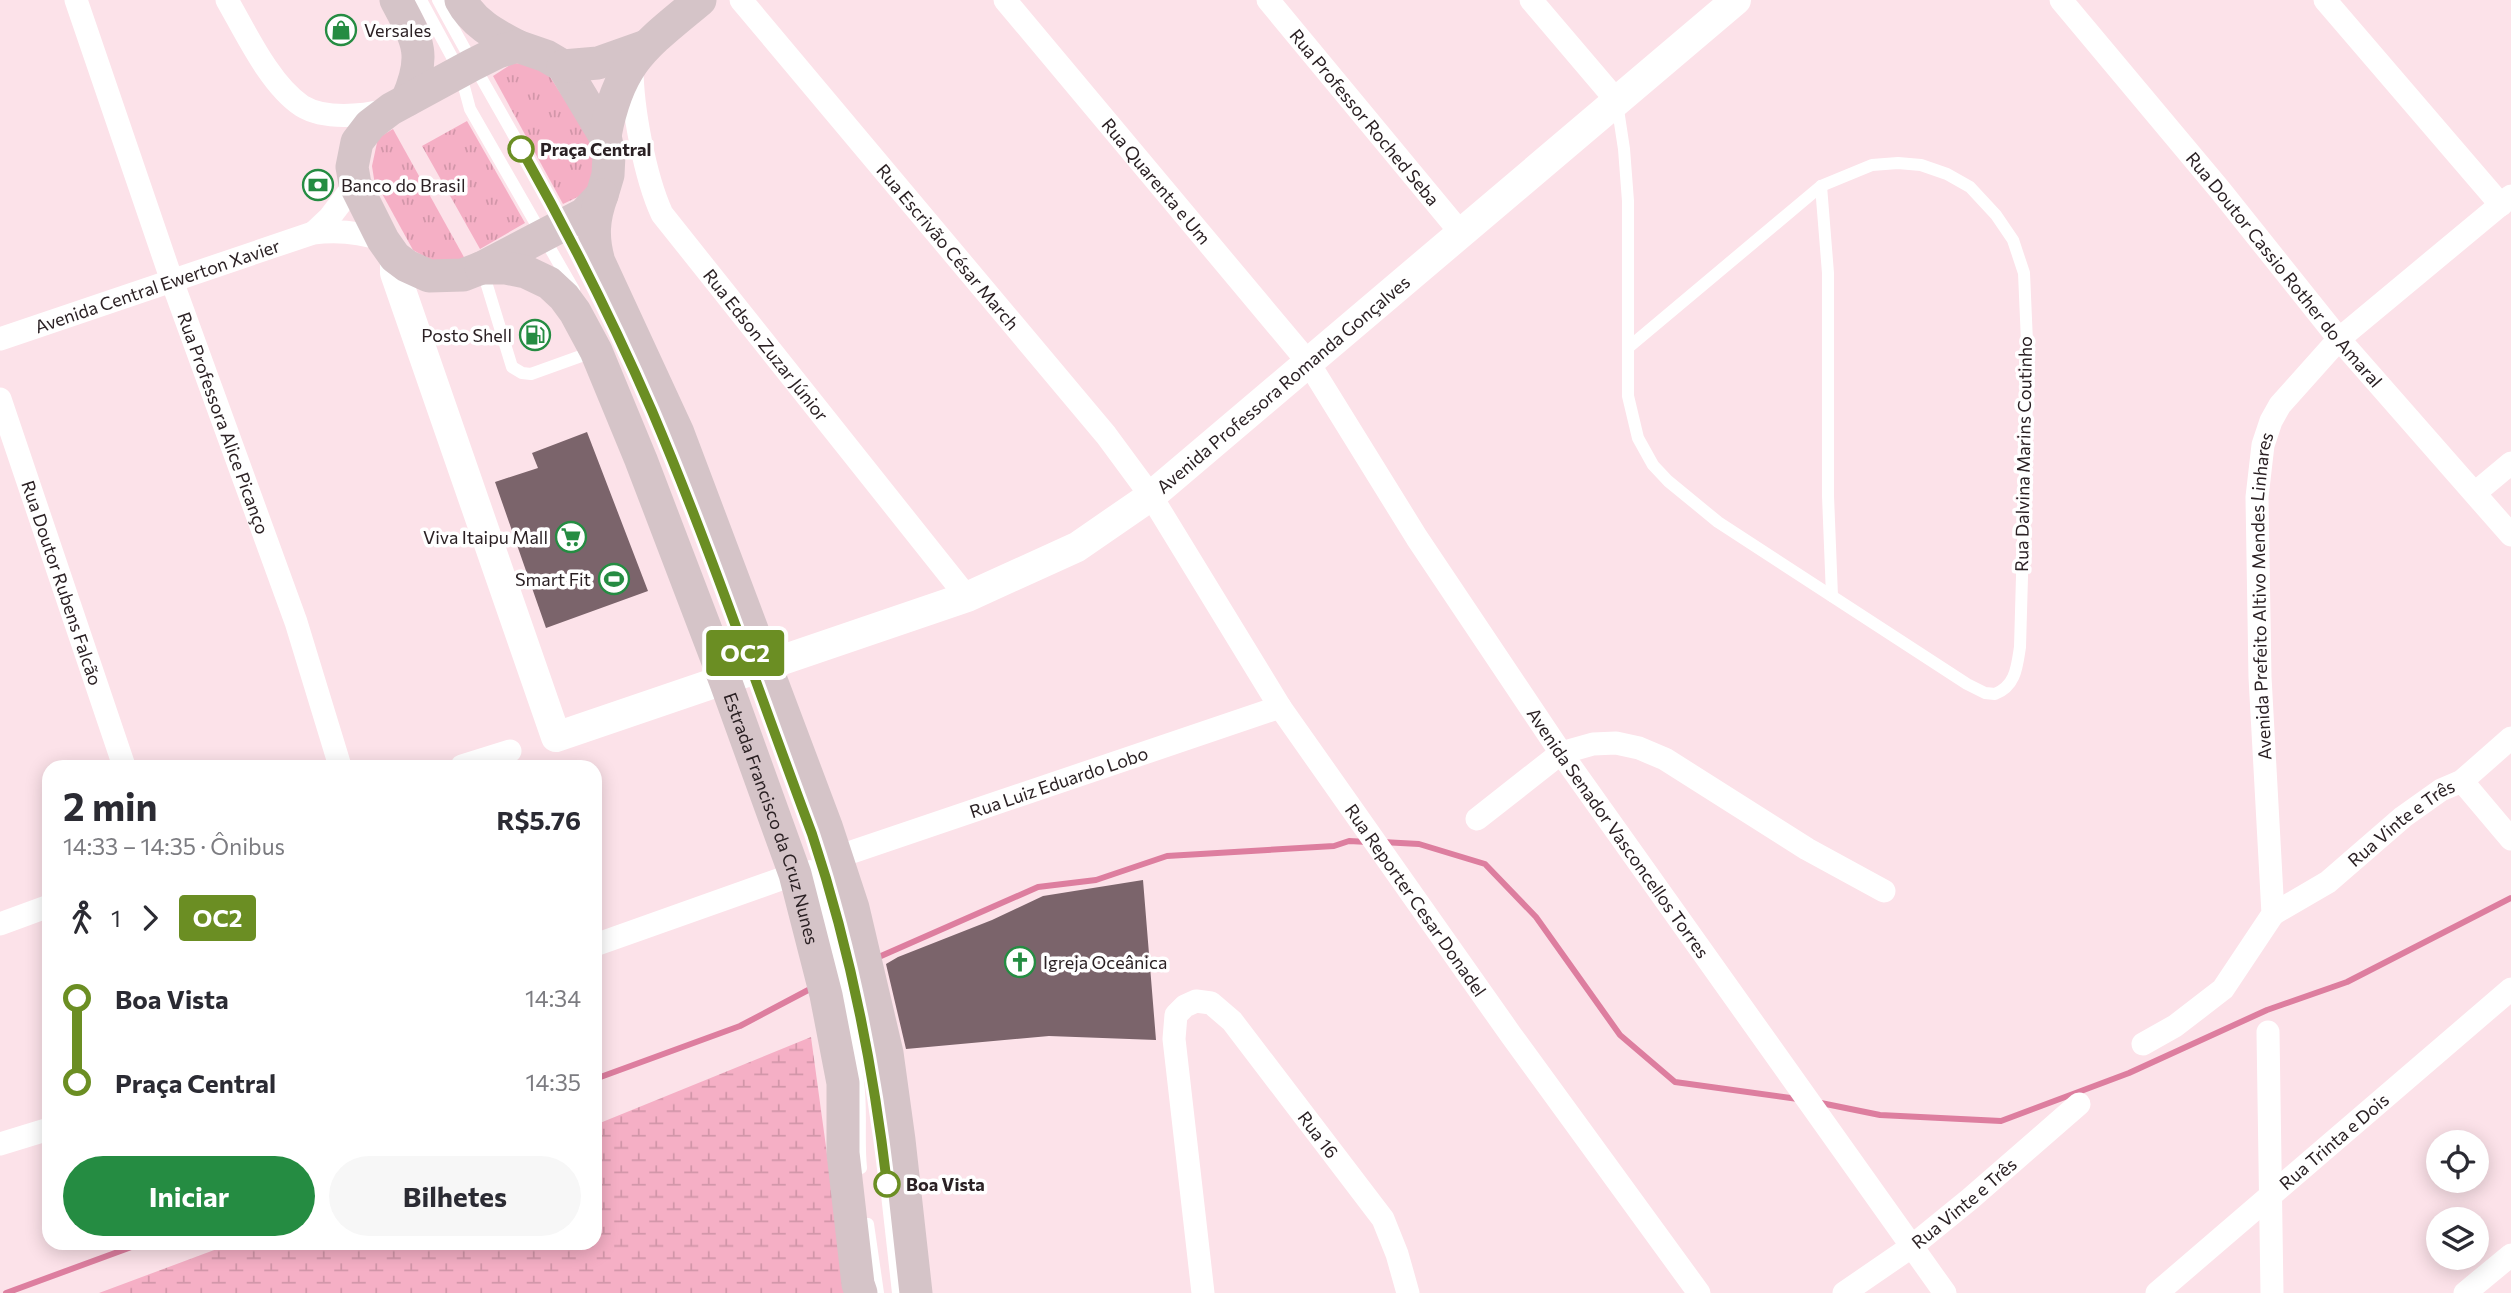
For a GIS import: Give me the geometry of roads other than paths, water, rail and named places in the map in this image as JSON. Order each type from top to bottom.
[{"type":"main road","points":[[396,0],[416,37],[419,60],[415,82],[399,105]]},
{"type":"main road","points":[[461,0],[475,20],[490,32],[563,65],[598,63],[639,55]]},
{"type":"main road","points":[[605,136],[617,88],[639,55],[700,0]]},
{"type":"main road","points":[[517,46],[498,52],[399,105],[370,125],[358,142],[352,167],[355,184],[389,248],[407,266],[429,276],[463,275],[584,214],[602,195]]},
{"type":"main road","points":[[563,65],[605,136]]},
{"type":"main road","name":"Estrada Francisco da Cruz Nunes","points":[[605,136],[608,175],[595,213],[593,233],[598,262],[678,433],[745,673],[814,861],[820,968],[839,1052],[843,1083],[843,1153],[861,1293]]},
{"type":"main road","name":"Estrada Francisco da Cruz Nunes","points":[[481,268],[506,268],[526,272],[549,284],[564,297],[575,312],[596,351],[641,460],[745,673],[814,861],[853,908],[887,1053],[900,1140],[916,1293]]},
{"type":"street","name":"Rua Professora Alice Picanço","points":[[76,0],[172,281],[296,622],[338,760]]},
{"type":"street","points":[[227,0],[281,88],[303,107],[327,114],[371,114],[399,105]]},
{"type":"street","name":"Rua Escrivão César March","points":[[741,0],[1106,435],[1152,496]]},
{"type":"street","name":"Rua Quarenta e Um","points":[[1005,0],[1308,362]]},
{"type":"street","name":"Rua Professor Roched Seba","points":[[1268,0],[1461,233]]},
{"type":"street","points":[[1531,0],[1617,101]]},
{"type":"street","name":"Avenida Professora Romanda Gonçalves","points":[[389,248],[395,273],[556,737],[967,597],[1077,547],[1152,496],[1736,0]]},
{"type":"street","name":"Rua Doutor Cassio Rother do Amaral","points":[[2061,0],[2220,190],[2339,339],[2511,535]]},
{"type":"street","points":[[2325,0],[2506,200]]},
{"type":"street","name":"Rua Edson Zuzar Júnior","points":[[639,55],[632,92],[654,199],[662,214],[967,597]]},
{"type":"street","name":"Avenida Central Ewerton Xavier","points":[[313,233],[330,217],[355,184]]},
{"type":"street","name":"Avenida Prefeito Altivo Mendes Linhares","points":[[2273,915],[2260,677],[2258,509],[2263,445],[2280,405],[2339,339],[2506,200]]},
{"type":"street","name":"Avenida Central Ewerton Xavier","points":[[0,339],[313,233],[333,231],[367,234],[389,248]]},
{"type":"street","name":"Avenida Senador Vasconcellos Torres","points":[[1308,362],[1417,538],[1561,753],[1945,1293]]},
{"type":"street","name":"Rua Doutor Rubens Falcão","points":[[0,399],[122,760]]},
{"type":"street","points":[[2475,493],[2511,463]]},
{"type":"street","name":"Rua Reporter Cesar Donadel","points":[[1152,496],[1280,708],[1699,1293]]},
{"type":"street","name":"Rua Luiz Eduardo Lobo","points":[[602,942],[814,861],[1280,708]]},
{"type":"street","name":"Rua Vinte e Três","points":[[2273,915],[2329,882],[2403,817],[2441,790],[2462,781],[2511,738]]},
{"type":"street","points":[[1477,819],[1561,753],[1593,744],[1616,743],[1639,748],[1665,759],[1807,849],[1884,891]]},
{"type":"street","points":[[481,760],[510,751]]},
{"type":"street","points":[[2462,781],[2511,839]]},
{"type":"street","points":[[0,924],[42,909]]},
{"type":"street","points":[[2143,1044],[2175,1026],[2223,989],[2273,915]]},
{"type":"street","name":"Rua Trinta e Dois","points":[[2157,1293],[2511,989]]},
{"type":"street","name":"Rua 16","points":[[1203,1293],[1174,1039],[1176,1015],[1185,1006],[1196,1001],[1211,1003],[1232,1021],[1382,1219],[1407,1293]]},
{"type":"street","points":[[2268,1032],[2272,1293]]},
{"type":"street","name":"Rua Vinte e Três","points":[[1844,1293],[1911,1247],[2079,1104]]},
{"type":"street","points":[[0,1144],[42,1131]]},
{"type":"street","points":[[2465,1293],[2511,1255]]},
{"type":"lane","points":[[421,0],[466,68],[553,230],[585,307],[639,419]]},
{"type":"lane","points":[[438,0],[466,68],[470,109],[595,289]]},
{"type":"lane","name":"Rua Dalvina Marins Coutinho","points":[[1617,101],[1628,201],[1628,396],[1630,414],[1638,438],[1653,465],[1668,481],[1718,522],[1967,684],[1985,693],[1995,694],[2010,684],[2016,671],[2020,647],[2028,365],[2024,273],[2013,240],[1996,215],[1970,187],[1947,174],[1921,165],[1898,163],[1872,165],[1821,186],[1629,347]]},
{"type":"lane","points":[[1821,186],[1828,273],[1828,496],[1832,596]]},
{"type":"lane","points":[[481,268],[512,367],[522,373],[531,374],[596,351]]},
{"type":"lane","points":[[814,861],[859,1085],[863,1180]]},
{"type":"lane","points":[[814,861],[848,961],[875,1087],[898,1293]]},
{"type":"lane","points":[[866,1206],[878,1293]]},
{"type":"waterway","points":[[881,956],[1038,887],[1096,880],[1167,856],[1334,846],[1349,841],[1368,842]]},
{"type":"waterway","points":[[1382,842],[1419,844],[1485,864],[1536,917],[1620,1035],[1675,1082],[1798,1099]]},
{"type":"waterway","points":[[1816,1102],[1880,1115],[2001,1121],[2129,1073],[2267,1010],[2347,982],[2511,898]]},
{"type":"waterway","points":[[602,1076],[740,1026],[812,988]]},
{"type":"waterway","points":[[6,1293],[123,1250]]},
{"type":"place","name":"Versales","points":[[341,30]]},
{"type":"place","name":"Praça Central","points":[[521,149]]},
{"type":"place","name":"Banco do Brasil","points":[[318,185]]},
{"type":"place","name":"Posto Shell","points":[[535,335]]},
{"type":"place","name":"Viva Itaipu Mall","points":[[571,537]]},
{"type":"place","name":"Smart Fit","points":[[614,579]]},
{"type":"place","name":"Igreja Oceânica","points":[[1020,962]]},
{"type":"place","name":"Boa Vista","points":[[887,1184]]}]
